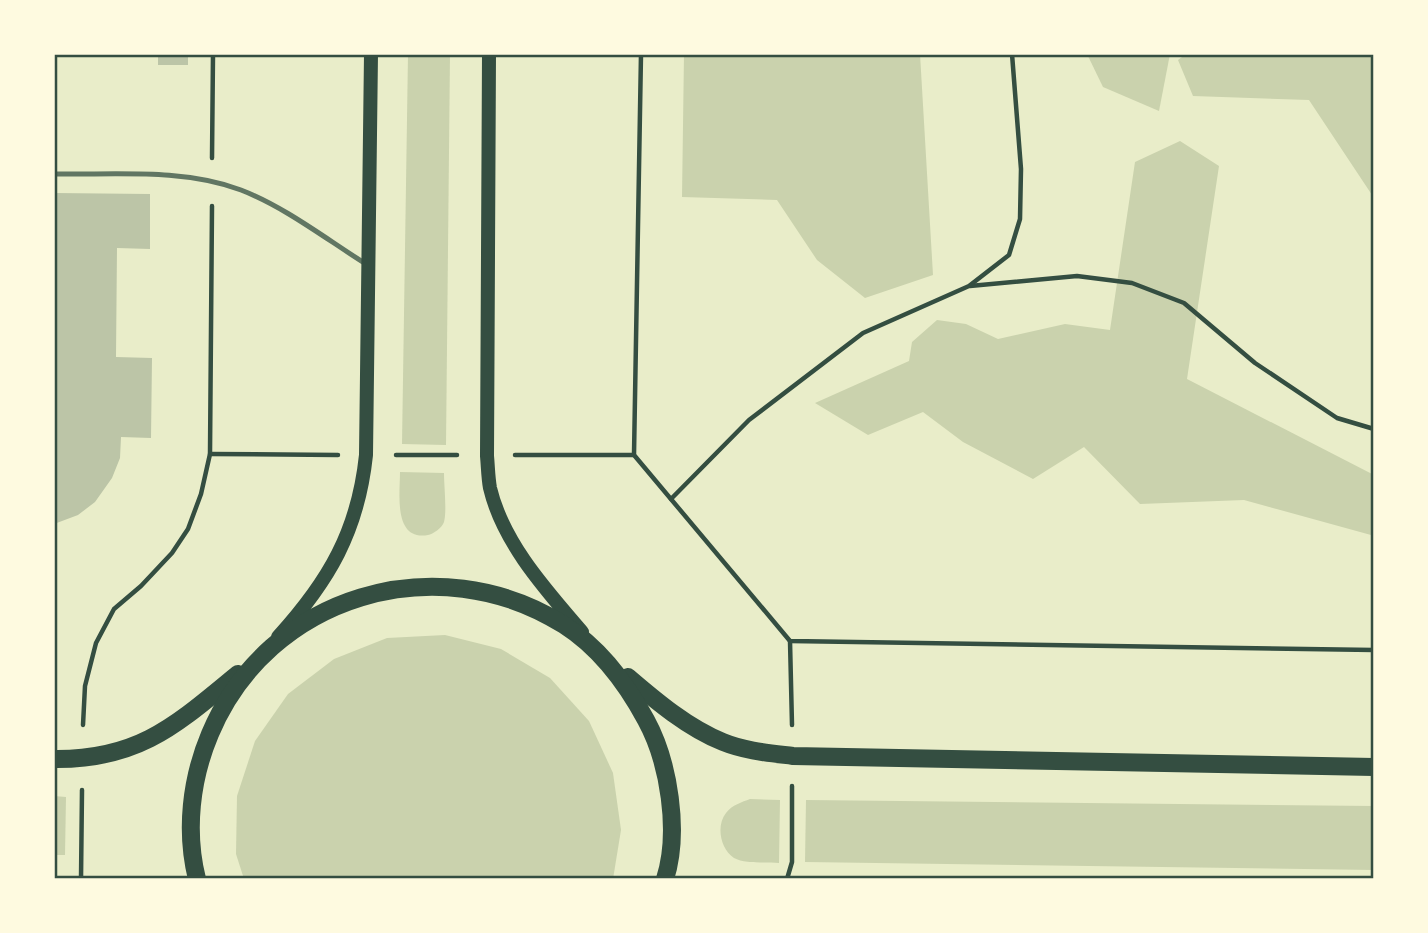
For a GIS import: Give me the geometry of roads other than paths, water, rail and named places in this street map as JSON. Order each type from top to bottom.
[{"type":"main road","points":[[197,879],[191,835],[192,808],[202,754],[224,706],[239,682],[316,592],[339,554],[362,489],[366,455],[371,54]]},
{"type":"main road","points":[[489,54],[487,456],[490,488],[518,549],[547,591],[631,691],[653,733],[667,778],[672,824],[665,879]]},
{"type":"main road","points":[[54,759],[109,755],[144,743],[174,726],[302,623],[343,602],[387,589],[434,586],[480,590],[524,604],[565,626],[638,686],[698,730],[733,746],[754,751],[793,756],[1374,767]]},
{"type":"lane","points":[[54,174],[167,176],[212,181],[262,199],[369,265]]}]
